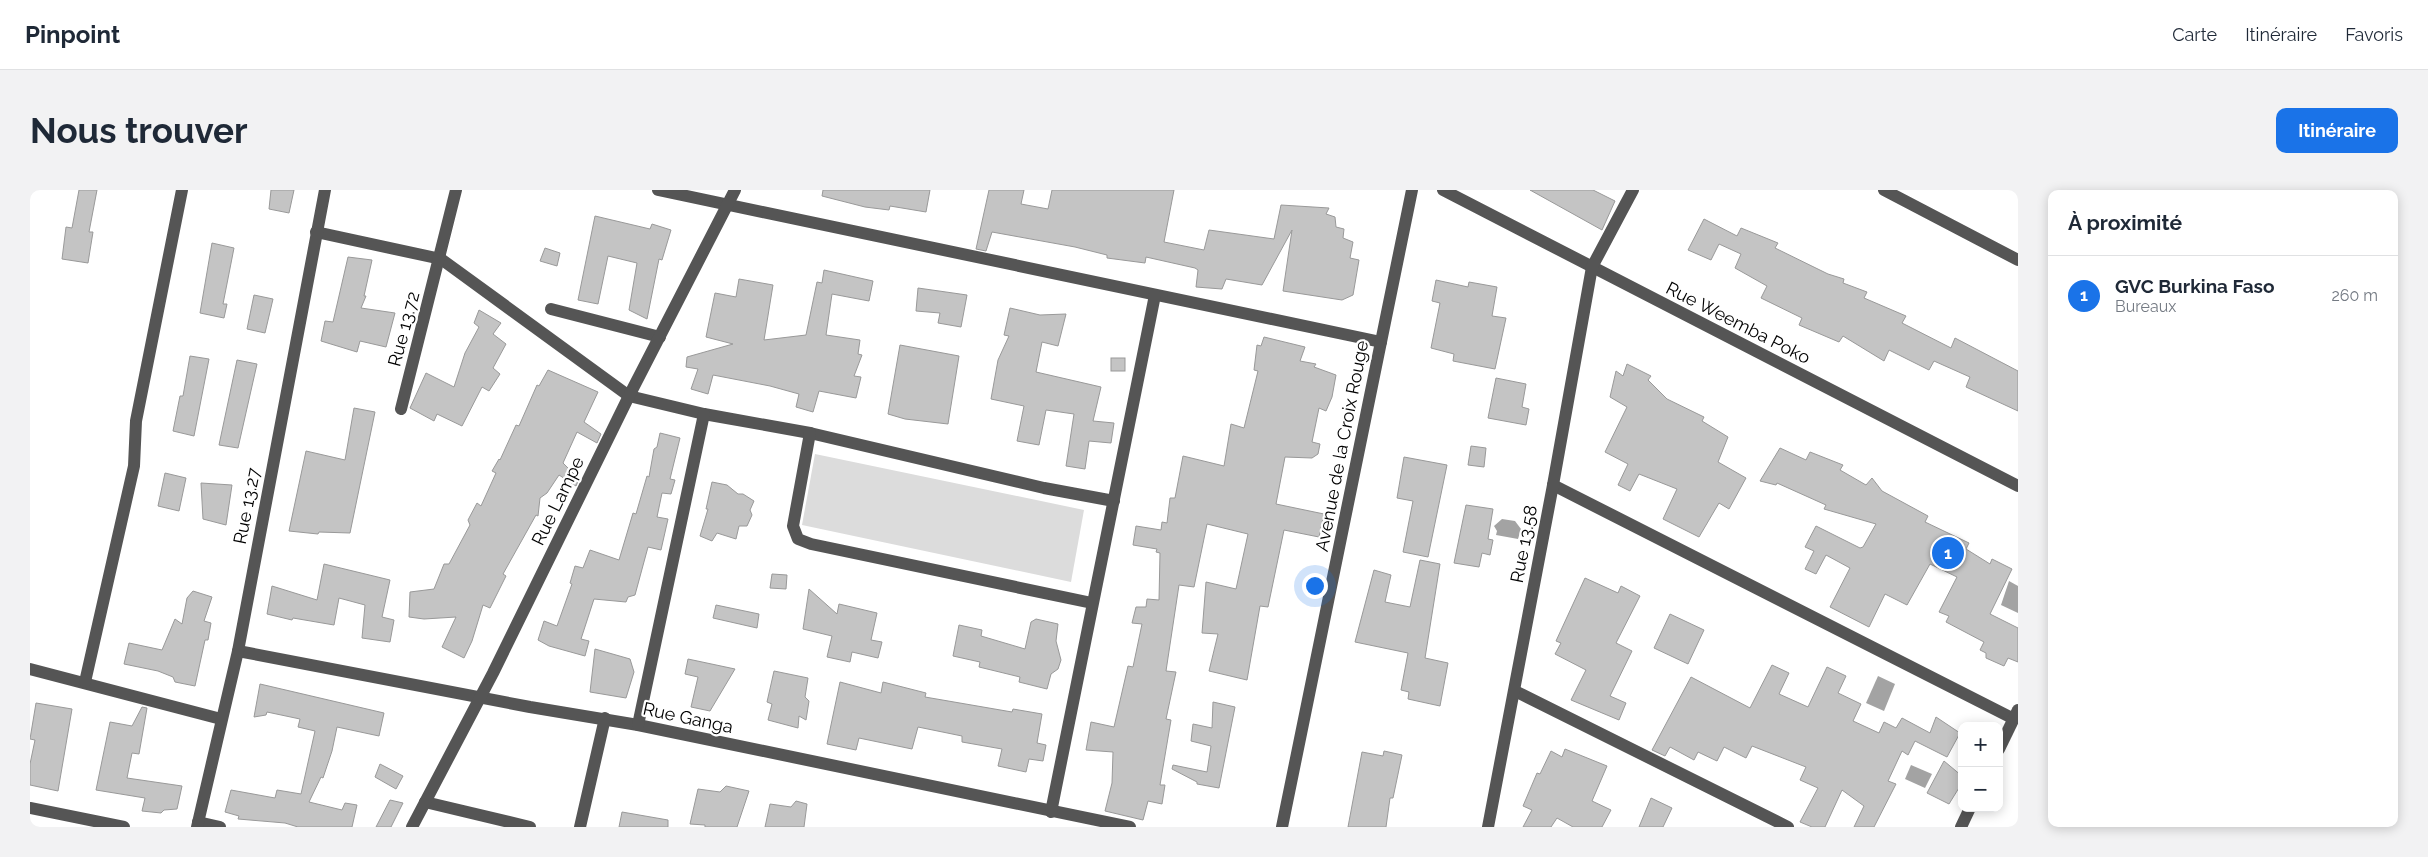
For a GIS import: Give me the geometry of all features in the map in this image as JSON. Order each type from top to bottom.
[{"type":"street","points":[[85,682],[134,466],[136,421],[182,190]]},
{"type":"street","name":"Rue 13.27","points":[[197,825],[238,650],[325,190]]},
{"type":"street","name":"Rue 13.72","points":[[401,408],[441,259],[456,190]]},
{"type":"street","points":[[658,190],[1380,342]]},
{"type":"street","name":"Rue Lampe","points":[[412,827],[735,190]]},
{"type":"street","name":"Avenue de la Croix Rouge","points":[[1282,827],[1412,190]]},
{"type":"street","name":"Rue Weemba Poko","points":[[1443,190],[2018,486]]},
{"type":"street","name":"Rue 13.58","points":[[1488,827],[1515,691],[1592,268],[1633,190]]},
{"type":"street","points":[[1884,190],[2018,260]]},
{"type":"street","points":[[316,232],[441,259],[629,396],[704,414],[810,433],[1044,488],[1114,501]]},
{"type":"street","points":[[1051,812],[1156,295]]},
{"type":"street","points":[[551,309],[660,338]]},
{"type":"street","points":[[638,725],[704,414]]},
{"type":"street","points":[[810,433],[793,526],[798,539],[810,544],[1092,603]]},
{"type":"street","points":[[1553,485],[2016,715],[2003,740]]},
{"type":"street","name":"Rue Ganga","points":[[238,650],[530,707],[605,718],[1130,827]]},
{"type":"street","points":[[30,669],[221,719]]},
{"type":"street","points":[[1515,691],[1788,827]]},
{"type":"street","points":[[580,827],[605,718]]},
{"type":"street","points":[[425,802],[530,827]]},
{"type":"street","points":[[30,808],[124,827]]},
{"type":"street","points":[[1961,827],[1968,812]]},
{"type":"street","points":[[197,825],[220,827]]},
{"type":"shaded area","points":[[815,454],[1084,510],[1071,582],[802,525]]},
{"type":"shaded area","points":[[1502,519],[1515,521],[1521,529],[1518,539],[1496,535],[1497,531],[1494,526]]},
{"type":"shaded area","points":[[2009,581],[2018,586],[2018,613],[2001,605]]},
{"type":"shaded area","points":[[1878,676],[1895,684],[1884,711],[1866,703]]},
{"type":"shaded area","points":[[1911,765],[1932,774],[1925,788],[1905,779]]},
{"type":"building","points":[[79,190],[97,190],[89,232],[93,232],[88,263],[62,259],[66,227],[72,228]]},
{"type":"building","points":[[271,190],[294,190],[289,213],[269,209]]},
{"type":"building","points":[[823,190],[930,190],[926,212],[890,206],[889,210],[865,207],[822,196]]},
{"type":"building","points":[[989,190],[1024,190],[1021,204],[1048,209],[1052,190],[1174,190],[1164,242],[1204,250],[1209,230],[1274,239],[1281,205],[1329,208],[1326,214],[1335,217],[1336,227],[1344,229],[1343,238],[1353,242],[1350,258],[1359,260],[1353,295],[1342,300],[1283,291],[1292,230],[1262,285],[1226,279],[1222,289],[1196,287],[1198,270],[1195,268],[1146,257],[1145,263],[1107,258],[1107,255],[1075,247],[992,232],[986,251],[976,249]]},
{"type":"building","points":[[1530,190],[1593,190],[1615,201],[1602,230]]},
{"type":"building","points":[[595,216],[650,229],[652,224],[671,230],[662,260],[659,259],[647,319],[629,310],[637,263],[608,256],[598,304],[578,300]]},
{"type":"building","points":[[1704,219],[1737,236],[1741,228],[1778,243],[1775,248],[1828,274],[1844,279],[1843,283],[1867,292],[1864,298],[1906,316],[1902,323],[1951,348],[1955,338],[2018,371],[2018,411],[1966,387],[1970,377],[1934,361],[1929,370],[1889,350],[1884,361],[1843,336],[1839,342],[1799,325],[1802,318],[1761,298],[1767,286],[1735,268],[1741,254],[1719,244],[1711,260],[1688,250]]},
{"type":"building","points":[[212,243],[234,248],[223,304],[227,304],[224,318],[200,313]]},
{"type":"building","points":[[545,248],[560,253],[557,266],[540,261]]},
{"type":"building","points":[[348,257],[372,260],[364,296],[366,296],[361,308],[395,313],[386,347],[360,341],[357,352],[321,341],[325,321],[333,322]]},
{"type":"building","points":[[824,270],[873,281],[869,301],[832,294],[826,335],[860,340],[858,354],[862,355],[854,376],[861,377],[856,398],[819,391],[813,412],[796,407],[799,394],[770,386],[713,375],[708,394],[691,389],[698,369],[686,367],[687,357],[733,344],[706,337],[715,293],[736,297],[739,279],[773,285],[764,340],[806,335],[817,282],[822,283]]},
{"type":"building","points":[[1436,280],[1468,287],[1469,282],[1497,287],[1492,316],[1506,318],[1495,369],[1453,361],[1454,354],[1431,348],[1440,303],[1432,301]]},
{"type":"building","points":[[918,288],[967,295],[961,327],[938,323],[940,313],[916,311]]},
{"type":"building","points":[[254,295],[273,299],[265,333],[247,329]]},
{"type":"building","points":[[1010,308],[1040,315],[1066,314],[1058,346],[1042,342],[1036,372],[1101,387],[1093,421],[1114,423],[1111,443],[1089,441],[1085,469],[1066,466],[1074,414],[1046,410],[1039,445],[1017,441],[1024,406],[991,399],[998,360],[1009,336],[1004,335]]},
{"type":"building","points":[[479,310],[501,323],[493,334],[506,344],[493,368],[500,374],[489,391],[482,387],[462,426],[437,414],[434,421],[410,408],[426,373],[454,387],[465,353],[479,327],[474,323]]},
{"type":"building","points":[[1264,337],[1305,347],[1300,361],[1316,364],[1314,367],[1336,375],[1332,397],[1326,411],[1319,408],[1312,442],[1320,444],[1318,454],[1312,458],[1285,457],[1276,504],[1324,514],[1319,537],[1284,530],[1268,607],[1260,606],[1247,680],[1209,671],[1218,634],[1202,633],[1206,582],[1236,589],[1248,534],[1207,524],[1194,587],[1179,585],[1166,671],[1176,672],[1166,719],[1171,720],[1160,785],[1165,785],[1162,804],[1148,801],[1143,820],[1105,811],[1112,783],[1113,752],[1086,750],[1091,722],[1114,727],[1128,666],[1133,667],[1142,624],[1132,623],[1136,607],[1146,607],[1147,599],[1159,600],[1160,553],[1156,552],[1157,549],[1133,545],[1136,526],[1161,530],[1162,522],[1167,523],[1170,498],[1175,498],[1183,456],[1224,466],[1231,424],[1244,428],[1258,371],[1254,370],[1257,345],[1261,346]]},
{"type":"building","points":[[900,345],[959,356],[948,424],[905,419],[888,414]]},
{"type":"building","points":[[190,356],[209,359],[194,436],[173,431],[180,396],[183,396]]},
{"type":"building","points":[[1111,358],[1125,358],[1125,371],[1111,371]]},
{"type":"building","points":[[237,360],[257,364],[238,448],[219,445]]},
{"type":"building","points":[[1627,364],[1651,376],[1648,380],[1667,399],[1704,417],[1702,421],[1728,437],[1718,462],[1746,478],[1729,509],[1719,503],[1699,537],[1663,519],[1677,489],[1639,474],[1630,491],[1618,485],[1628,464],[1605,452],[1627,407],[1610,397],[1616,371],[1623,376]]},
{"type":"building","points":[[548,370],[598,392],[584,422],[601,434],[597,443],[577,432],[563,463],[579,479],[576,486],[559,475],[547,493],[540,498],[538,516],[536,515],[503,574],[506,576],[490,608],[483,605],[472,641],[464,658],[442,647],[456,617],[424,619],[409,617],[410,592],[434,589],[444,564],[449,564],[470,525],[468,520],[477,503],[481,506],[496,473],[492,471],[500,460],[516,425],[519,426],[537,385],[539,386]]},
{"type":"building","points":[[1496,378],[1526,384],[1522,407],[1529,409],[1526,425],[1488,418]]},
{"type":"building","points":[[354,408],[375,412],[350,533],[319,532],[318,534],[289,531],[306,451],[345,460]]},
{"type":"building","points":[[660,433],[680,438],[670,479],[675,480],[671,494],[662,493],[657,517],[668,519],[661,550],[648,547],[635,595],[628,597],[626,602],[594,599],[581,639],[589,641],[585,656],[549,646],[538,640],[544,621],[557,626],[572,584],[570,583],[575,566],[583,568],[590,550],[619,560],[633,513],[636,514],[647,476],[649,477],[654,449],[657,447]]},
{"type":"building","points":[[1471,446],[1486,448],[1484,467],[1468,465]]},
{"type":"building","points":[[1780,448],[1806,460],[1810,452],[1843,465],[1840,470],[1866,485],[1872,478],[1882,491],[1928,516],[1925,522],[1969,543],[1966,549],[1990,564],[1992,559],[2012,569],[1990,614],[2018,628],[2018,662],[2008,658],[2004,666],[1986,658],[1986,653],[1980,650],[1984,642],[1946,622],[1949,616],[1939,612],[1957,577],[1930,564],[1907,605],[1885,594],[1869,627],[1830,607],[1850,568],[1826,555],[1816,574],[1805,569],[1814,551],[1805,547],[1816,526],[1860,548],[1863,547],[1876,524],[1824,509],[1826,505],[1777,483],[1776,485],[1760,481]]},
{"type":"building","points":[[1404,457],[1447,465],[1428,557],[1403,552],[1413,501],[1397,498]]},
{"type":"building","points":[[165,473],[186,478],[179,511],[158,506]]},
{"type":"building","points":[[712,482],[727,485],[738,494],[743,494],[754,501],[750,510],[752,515],[747,526],[739,526],[736,539],[717,533],[712,541],[700,536],[708,509],[706,509]]},
{"type":"building","points":[[201,483],[232,485],[226,525],[203,519]]},
{"type":"building","points":[[1466,505],[1493,509],[1488,539],[1493,540],[1490,555],[1482,553],[1479,567],[1454,563]]},
{"type":"building","points":[[1420,560],[1440,564],[1425,658],[1448,663],[1440,706],[1408,699],[1409,692],[1401,690],[1408,653],[1355,642],[1374,570],[1391,575],[1385,602],[1410,607]]},
{"type":"building","points":[[324,564],[390,580],[382,617],[394,620],[390,642],[362,638],[365,605],[339,598],[334,625],[293,618],[292,620],[267,614],[272,586],[317,600]]},
{"type":"building","points":[[772,574],[787,575],[786,589],[770,588]]},
{"type":"building","points":[[1585,578],[1618,593],[1621,586],[1640,596],[1616,643],[1632,651],[1610,696],[1626,703],[1619,720],[1571,700],[1586,670],[1555,654],[1561,643],[1556,641]]},
{"type":"building","points":[[809,589],[837,614],[839,604],[877,613],[871,640],[882,642],[878,658],[852,652],[850,662],[827,657],[832,636],[803,629]]},
{"type":"building","points":[[193,591],[212,597],[204,621],[211,623],[208,640],[205,640],[195,686],[175,682],[173,677],[158,671],[124,664],[129,643],[162,650],[175,619],[182,624],[187,598]]},
{"type":"building","points":[[716,605],[759,614],[757,628],[713,618]]},
{"type":"building","points":[[1670,614],[1704,630],[1688,664],[1654,648]]},
{"type":"building","points":[[1036,619],[1058,624],[1056,641],[1061,660],[1058,669],[1051,674],[1047,689],[1019,682],[1020,677],[979,667],[980,662],[953,656],[959,625],[982,630],[981,636],[1025,649],[1031,622]]},
{"type":"building","points":[[595,649],[630,659],[634,672],[626,698],[590,692]]},
{"type":"building","points":[[688,659],[735,669],[710,711],[691,707],[698,677],[685,674]]},
{"type":"building","points":[[1772,665],[1789,673],[1779,694],[1808,707],[1827,667],[1846,676],[1838,693],[1861,704],[1853,721],[1879,733],[1884,722],[1896,728],[1902,718],[1930,733],[1936,717],[1958,732],[1958,737],[1947,757],[1915,741],[1908,755],[1902,751],[1888,781],[1896,784],[1874,827],[1854,827],[1864,806],[1842,790],[1825,827],[1812,827],[1800,822],[1818,788],[1800,780],[1806,767],[1752,746],[1746,758],[1724,747],[1717,761],[1698,752],[1694,760],[1670,747],[1665,756],[1652,750],[1691,677],[1750,708]]},
{"type":"building","points":[[774,671],[808,678],[805,697],[809,701],[806,720],[799,716],[798,728],[768,720],[772,704],[767,702]]},
{"type":"building","points":[[840,682],[881,693],[883,682],[926,693],[925,697],[1012,712],[1013,709],[1042,714],[1037,743],[1046,745],[1043,761],[1029,759],[1026,772],[998,766],[1002,749],[962,742],[962,736],[918,727],[912,749],[859,738],[856,750],[827,744]]},
{"type":"building","points":[[260,684],[384,713],[379,736],[337,727],[332,751],[323,778],[321,777],[309,802],[342,810],[345,803],[357,805],[352,827],[298,827],[285,823],[238,819],[239,816],[225,812],[231,790],[275,798],[277,790],[301,794],[315,731],[298,727],[300,719],[267,712],[266,715],[254,717]]},
{"type":"building","points":[[1213,702],[1235,707],[1219,788],[1197,784],[1197,782],[1172,769],[1173,765],[1207,772],[1211,746],[1191,741],[1193,724],[1212,728]]},
{"type":"building","points":[[36,703],[72,709],[58,791],[30,785],[30,764],[35,740],[30,739]]},
{"type":"building","points":[[142,707],[147,708],[139,754],[132,753],[127,778],[182,786],[177,809],[164,810],[161,813],[142,811],[145,798],[96,790],[110,722],[132,726]]},
{"type":"building","points":[[1565,749],[1607,766],[1592,801],[1611,810],[1602,827],[1573,827],[1557,818],[1551,827],[1523,827],[1532,810],[1523,806],[1537,773],[1540,774],[1551,751],[1562,757]]},
{"type":"building","points":[[1384,751],[1402,755],[1393,798],[1390,798],[1386,827],[1348,827],[1362,752],[1383,756]]},
{"type":"building","points":[[1944,761],[1958,773],[1958,789],[1949,804],[1927,793]]},
{"type":"building","points":[[380,764],[403,776],[396,789],[375,777]]},
{"type":"building","points":[[726,786],[749,791],[737,827],[705,827],[705,825],[690,824],[698,789],[720,792]]},
{"type":"building","points":[[1651,798],[1672,808],[1663,827],[1639,827]]},
{"type":"building","points":[[390,800],[403,803],[391,827],[376,827]]},
{"type":"building","points":[[796,801],[807,804],[804,827],[765,827],[770,804],[791,807]]},
{"type":"building","points":[[622,812],[668,820],[668,827],[619,827]]},
{"type":"place","name":"GVC Burkina Faso","points":[[1948,553]]}]
